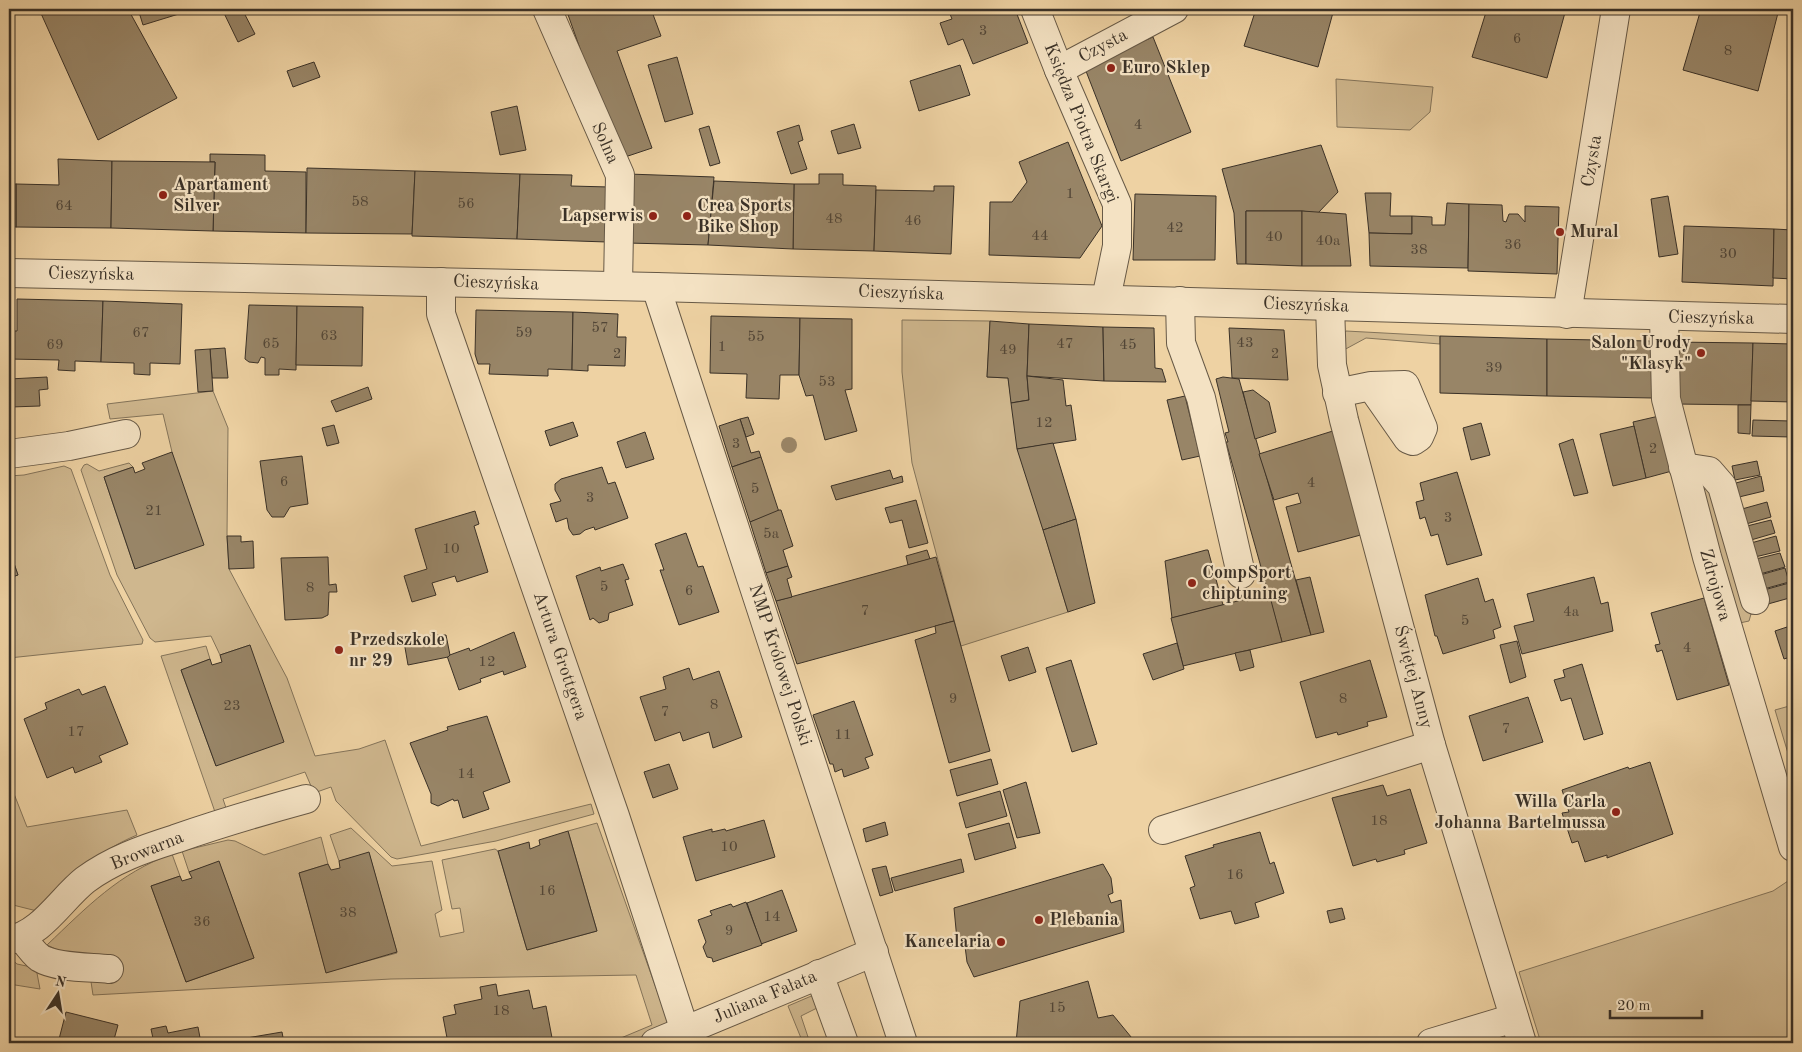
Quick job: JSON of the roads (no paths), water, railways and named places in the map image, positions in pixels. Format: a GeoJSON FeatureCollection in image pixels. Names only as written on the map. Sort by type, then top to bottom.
{"type":"FeatureCollection","features":[{"type":"Feature","properties":{"kind":"street","name":"Solna"},"geometry":{"type":"LineString","coordinates":[[547,9],[620,175],[618,286]]}},
{"type":"Feature","properties":{"kind":"street","name":"Księdza Piotra Skargi"},"geometry":{"type":"LineString","coordinates":[[1035,9],[1059,70],[1117,204],[1117,246],[1106,299]]}},
{"type":"Feature","properties":{"kind":"street","name":"Czysta"},"geometry":{"type":"LineString","coordinates":[[1059,70],[1174,9]]}},
{"type":"Feature","properties":{"kind":"street","name":"Czysta"},"geometry":{"type":"LineString","coordinates":[[1568,314],[1616,9]]}},
{"type":"Feature","properties":{"kind":"street","name":"Cieszyńska"},"geometry":{"type":"LineString","coordinates":[[9,273],[618,286],[1180,301],[1664,317],[1793,319]]}},
{"type":"Feature","properties":{"kind":"street","name":"Artura Grottgera"},"geometry":{"type":"LineString","coordinates":[[442,282],[441,314],[691,1034]]}},
{"type":"Feature","properties":{"kind":"street","name":"NMP Królowej Polski"},"geometry":{"type":"LineString","coordinates":[[656,287],[904,1043]]}},
{"type":"Feature","properties":{"kind":"street"},"geometry":{"type":"LineString","coordinates":[[1180,301],[1181,343],[1201,398],[1240,574]]}},
{"type":"Feature","properties":{"kind":"street","name":"Świętej Anny"},"geometry":{"type":"LineString","coordinates":[[1330,306],[1332,365],[1337,393],[1431,745],[1518,1031]]}},
{"type":"Feature","properties":{"kind":"street","name":"Zdrojowa"},"geometry":{"type":"LineString","coordinates":[[1664,317],[1664,389],[1706,557],[1793,847]]}},
{"type":"Feature","properties":{"kind":"street"},"geometry":{"type":"LineString","coordinates":[[1337,393],[1371,386]]}},
{"type":"Feature","properties":{"kind":"street"},"geometry":{"type":"LineString","coordinates":[[9,454],[69,446],[126,434]]}},
{"type":"Feature","properties":{"kind":"street"},"geometry":{"type":"LineString","coordinates":[[1683,467],[1709,471],[1722,486],[1755,600]]}},
{"type":"Feature","properties":{"kind":"street"},"geometry":{"type":"LineString","coordinates":[[1163,830],[1431,745]]}},
{"type":"Feature","properties":{"kind":"street","name":"Browarna"},"geometry":{"type":"LineString","coordinates":[[15,938],[33,930],[84,881],[107,865],[137,852],[214,825],[306,799]]}},
{"type":"Feature","properties":{"kind":"street"},"geometry":{"type":"LineString","coordinates":[[15,938],[40,958],[46,960],[109,969]]}},
{"type":"Feature","properties":{"kind":"street","name":"Juliana Fałata"},"geometry":{"type":"LineString","coordinates":[[655,1043],[691,1034],[821,966],[874,952]]}},
{"type":"Feature","properties":{"kind":"street"},"geometry":{"type":"LineString","coordinates":[[821,966],[844,1043]]}},
{"type":"Feature","properties":{"kind":"street"},"geometry":{"type":"LineString","coordinates":[[1431,1043],[1518,1031]]}},
{"type":"Feature","properties":{"kind":"place","name":"Euro Sklep"},"geometry":{"type":"Point","coordinates":[1111,68]}},
{"type":"Feature","properties":{"kind":"place","name":"Apartament Silver"},"geometry":{"type":"Point","coordinates":[163,195]}},
{"type":"Feature","properties":{"kind":"place","name":"Lapserwis"},"geometry":{"type":"Point","coordinates":[653,216]}},
{"type":"Feature","properties":{"kind":"place","name":"Crea Sports Bike Shop"},"geometry":{"type":"Point","coordinates":[687,216]}},
{"type":"Feature","properties":{"kind":"place","name":"Mural"},"geometry":{"type":"Point","coordinates":[1560,232]}},
{"type":"Feature","properties":{"kind":"place","name":"Salon Urody \"Klasyk\""},"geometry":{"type":"Point","coordinates":[1701,353]}},
{"type":"Feature","properties":{"kind":"place","name":"CompSport chiptuning"},"geometry":{"type":"Point","coordinates":[1192,583]}},
{"type":"Feature","properties":{"kind":"place","name":"Przedszkole nr 29"},"geometry":{"type":"Point","coordinates":[339,650]}},
{"type":"Feature","properties":{"kind":"place","name":"Willa Carla Johanna Bartelmussa"},"geometry":{"type":"Point","coordinates":[1616,812]}},
{"type":"Feature","properties":{"kind":"place","name":"Plebania"},"geometry":{"type":"Point","coordinates":[1039,920]}},
{"type":"Feature","properties":{"kind":"place","name":"Kancelaria"},"geometry":{"type":"Point","coordinates":[1001,942]}}]}
